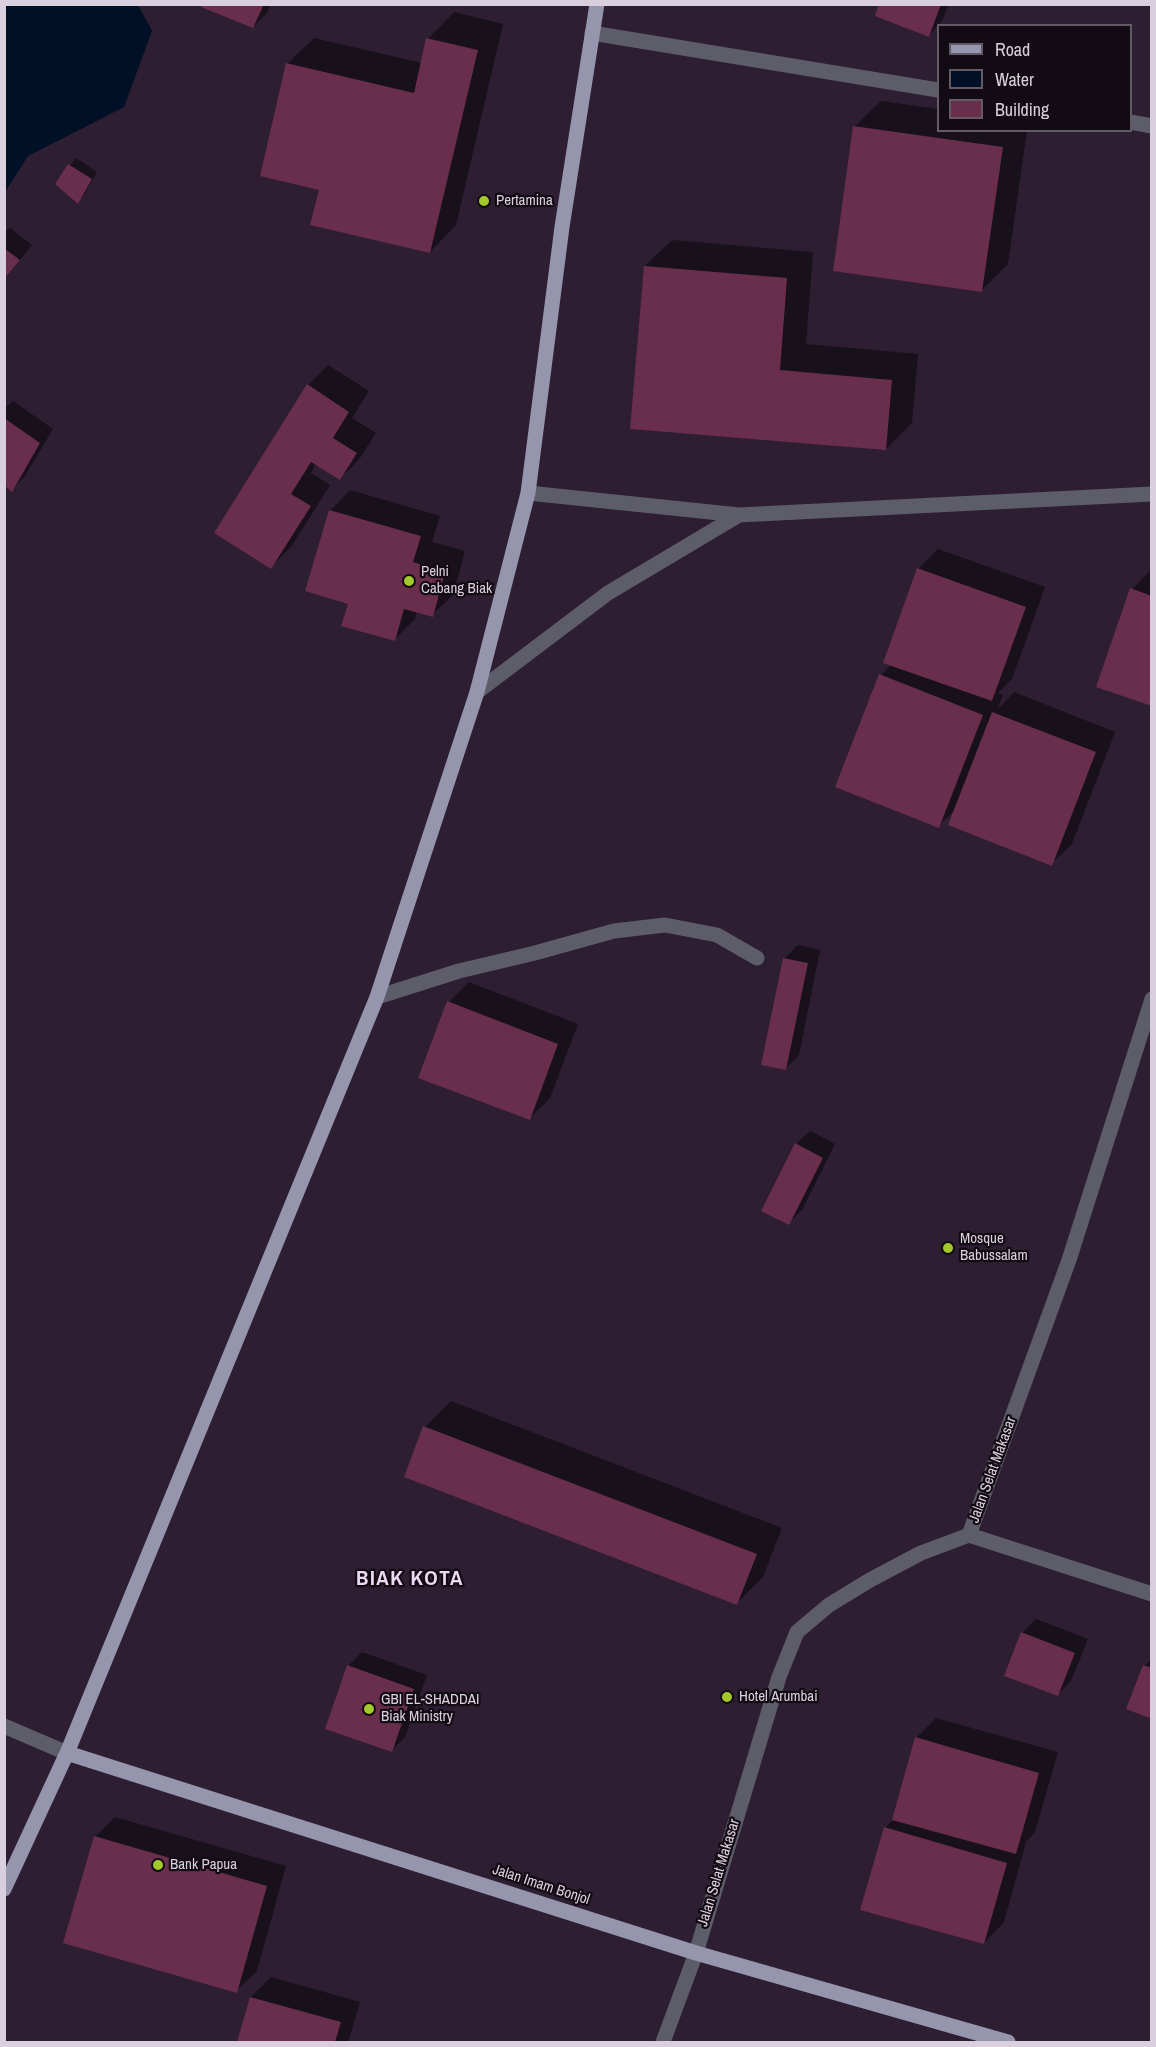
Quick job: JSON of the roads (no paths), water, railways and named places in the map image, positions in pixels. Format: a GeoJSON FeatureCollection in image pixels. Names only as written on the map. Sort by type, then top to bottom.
{"type":"FeatureCollection","features":[{"type":"Feature","properties":{"kind":"main road"},"geometry":{"type":"LineString","coordinates":[[4,1889],[67,1753],[377,997],[477,692],[528,493],[562,227],[597,4]]}},
{"type":"Feature","properties":{"kind":"main road","name":"Jalan Imam Bonjol"},"geometry":{"type":"LineString","coordinates":[[67,1753],[696,1953],[1008,2043]]}},
{"type":"Feature","properties":{"kind":"street"},"geometry":{"type":"LineString","coordinates":[[592,33],[937,90]]}},
{"type":"Feature","properties":{"kind":"street"},"geometry":{"type":"LineString","coordinates":[[1132,122],[1152,126]]}},
{"type":"Feature","properties":{"kind":"street"},"geometry":{"type":"LineString","coordinates":[[528,493],[739,515],[1152,494]]}},
{"type":"Feature","properties":{"kind":"street"},"geometry":{"type":"LineString","coordinates":[[477,692],[608,594],[739,515]]}},
{"type":"Feature","properties":{"kind":"street"},"geometry":{"type":"LineString","coordinates":[[377,997],[459,971],[614,931],[665,925],[717,935],[757,958]]}},
{"type":"Feature","properties":{"kind":"street","name":"Jalan Selat Makasar"},"geometry":{"type":"LineString","coordinates":[[663,2043],[696,1953],[779,1677],[797,1632],[829,1605],[870,1580],[921,1553],[969,1535],[1068,1260],[1152,999]]}},
{"type":"Feature","properties":{"kind":"street"},"geometry":{"type":"LineString","coordinates":[[969,1535],[1152,1593]]}},
{"type":"Feature","properties":{"kind":"street"},"geometry":{"type":"LineString","coordinates":[[4,1726],[67,1753]]}},
{"type":"Feature","properties":{"kind":"water"},"geometry":{"type":"Polygon","coordinates":[[[5,4],[138,5],[152,31],[124,107],[28,156],[5,192],[5,4]]]}},
{"type":"Feature","properties":{"kind":"place","name":"Pertamina"},"geometry":{"type":"Point","coordinates":[484,201]}},
{"type":"Feature","properties":{"kind":"place","name":"Pelni Cabang Biak"},"geometry":{"type":"Point","coordinates":[409,581]}},
{"type":"Feature","properties":{"kind":"place","name":"Mosque Babussalam"},"geometry":{"type":"Point","coordinates":[948,1248]}},
{"type":"Feature","properties":{"kind":"place","name":"Hotel Arumbai"},"geometry":{"type":"Point","coordinates":[727,1697]}},
{"type":"Feature","properties":{"kind":"place","name":"GBI EL-SHADDAI Biak Ministry"},"geometry":{"type":"Point","coordinates":[369,1709]}},
{"type":"Feature","properties":{"kind":"place","name":"Bank Papua"},"geometry":{"type":"Point","coordinates":[158,1865]}},
{"type":"Feature","properties":{"kind":"district","name":"BIAK KOTA"},"geometry":{"type":"Point","coordinates":[410,1579]}}]}
